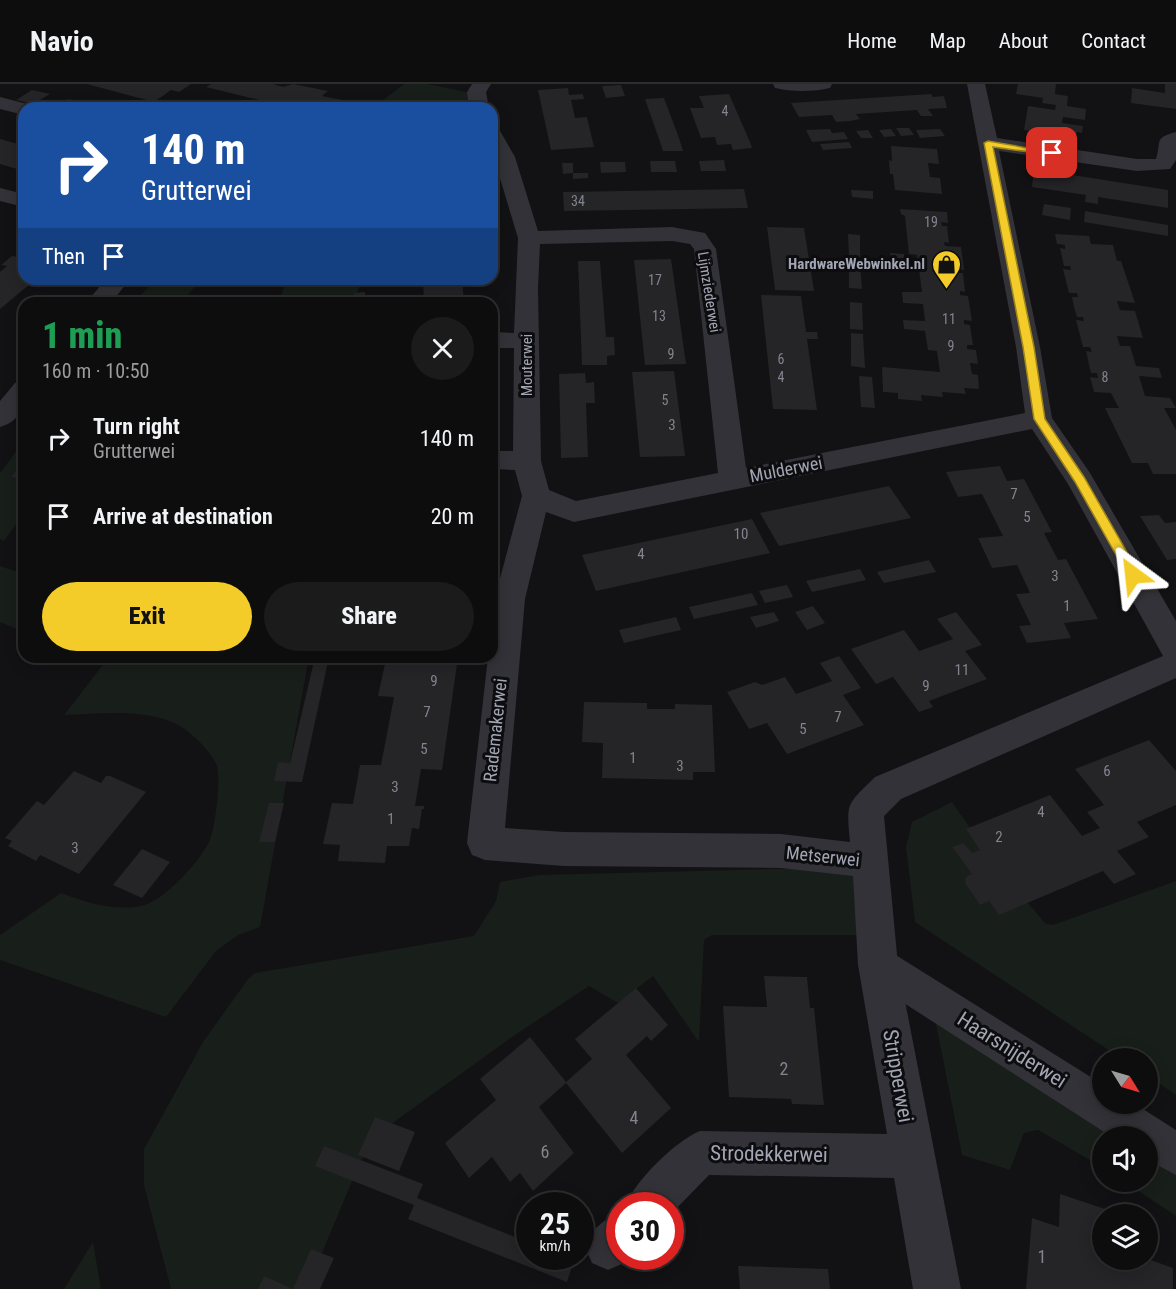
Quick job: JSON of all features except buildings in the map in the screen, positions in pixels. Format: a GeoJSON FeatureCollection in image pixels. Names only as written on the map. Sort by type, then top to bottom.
{"type":"FeatureCollection","features":[{"type":"Feature","properties":{"kind":"street"},"geometry":{"type":"LineString","coordinates":[[782,84],[823,84]]}},
{"type":"Feature","properties":{"kind":"street"},"geometry":{"type":"LineString","coordinates":[[976,84],[1029,347],[1039,419],[1080,480],[1176,650]]}},
{"type":"Feature","properties":{"kind":"street"},"geometry":{"type":"LineString","coordinates":[[0,103],[18,108]]}},
{"type":"Feature","properties":{"kind":"street"},"geometry":{"type":"LineString","coordinates":[[988,143],[1137,165],[1163,165],[1168,156],[1168,141],[1176,138]]}},
{"type":"Feature","properties":{"kind":"street","name":"Mouterwei"},"geometry":{"type":"LineString","coordinates":[[498,144],[505,157],[529,238],[526,288],[527,461],[536,495],[501,599]]}},
{"type":"Feature","properties":{"kind":"street"},"geometry":{"type":"LineString","coordinates":[[0,194],[18,199]]}},
{"type":"Feature","properties":{"kind":"street","name":"Lijmziederwei"},"geometry":{"type":"LineString","coordinates":[[529,238],[672,234],[697,238],[705,249],[733,479]]}},
{"type":"Feature","properties":{"kind":"street"},"geometry":{"type":"LineString","coordinates":[[103,297],[113,285]]}},
{"type":"Feature","properties":{"kind":"street"},"geometry":{"type":"LineString","coordinates":[[498,340],[526,341]]}},
{"type":"Feature","properties":{"kind":"street","name":"Mulderwei"},"geometry":{"type":"LineString","coordinates":[[536,495],[574,512],[1039,419]]}},
{"type":"Feature","properties":{"kind":"street"},"geometry":{"type":"LineString","coordinates":[[498,460],[527,461]]}},
{"type":"Feature","properties":{"kind":"street","name":"Rademakerwei"},"geometry":{"type":"LineString","coordinates":[[498,645],[501,599]]}},
{"type":"Feature","properties":{"kind":"street","name":"Rademakerwei"},"geometry":{"type":"LineString","coordinates":[[485,843],[497,663]]}},
{"type":"Feature","properties":{"kind":"street","name":"Metserwei"},"geometry":{"type":"LineString","coordinates":[[485,843],[564,849],[781,851],[871,861],[865,811],[888,788],[1176,663]]}},
{"type":"Feature","properties":{"kind":"street","name":"Stripperwei"},"geometry":{"type":"LineString","coordinates":[[871,861],[878,965],[937,1289]]}},
{"type":"Feature","properties":{"kind":"street","name":"Haarsnijderwei"},"geometry":{"type":"LineString","coordinates":[[878,965],[1176,1154]]}},
{"type":"Feature","properties":{"kind":"street","name":"Strodekkerwei"},"geometry":{"type":"LineString","coordinates":[[662,1192],[700,1153],[912,1156]]}},
{"type":"Feature","properties":{"kind":"shaded area"},"geometry":{"type":"Polygon","coordinates":[[[404,84],[427,84],[467,92],[469,102],[381,102],[404,84]]]}},
{"type":"Feature","properties":{"kind":"shaded area"},"geometry":{"type":"Polygon","coordinates":[[[150,285],[196,285],[186,297],[139,297],[150,285]]]}},
{"type":"Feature","properties":{"kind":"shaded area"},"geometry":{"type":"Polygon","coordinates":[[[284,285],[360,285],[356,297],[281,297],[284,285]]]}},
{"type":"Feature","properties":{"kind":"shaded area"},"geometry":{"type":"Polygon","coordinates":[[[18,449],[18,521],[4,541],[0,539],[0,473],[18,449]]]}},
{"type":"Feature","properties":{"kind":"shaded area"},"geometry":{"type":"Polygon","coordinates":[[[0,566],[18,572],[18,630],[0,622],[0,566]]]}},
{"type":"Feature","properties":{"kind":"shaded area"},"geometry":{"type":"Polygon","coordinates":[[[104,663],[308,663],[260,927],[238,935],[216,951],[166,1017],[0,960],[0,935],[61,893],[109,907],[141,906],[150,903],[180,880],[204,850],[211,836],[218,792],[217,766],[200,742],[187,731],[163,719],[136,714],[64,715],[104,663]]]}},
{"type":"Feature","properties":{"kind":"shaded area"},"geometry":{"type":"Polygon","coordinates":[[[952,802],[999,869],[1046,924],[1053,925],[1176,881],[1176,1095],[1158,1083],[1158,1048],[1105,1048],[915,922],[906,847],[912,822],[952,802]]]}},
{"type":"Feature","properties":{"kind":"shaded area"},"geometry":{"type":"Polygon","coordinates":[[[853,867],[878,935],[712,935],[704,940],[699,1042],[653,976],[618,1003],[589,986],[512,1037],[383,1130],[360,1162],[307,1289],[171,1289],[144,1185],[144,1149],[203,1042],[248,979],[255,973],[474,936],[496,901],[500,882],[539,875],[853,867]]]}},
{"type":"Feature","properties":{"kind":"shaded area"},"geometry":{"type":"Polygon","coordinates":[[[927,979],[1092,1086],[1092,1114],[1121,1114],[1144,1126],[1092,1126],[1092,1161],[1038,1130],[1024,1133],[1010,1170],[962,1155],[927,979]]]}},
{"type":"Feature","properties":{"kind":"shaded area"},"geometry":{"type":"Polygon","coordinates":[[[1158,1134],[1176,1143],[1176,1216],[1140,1192],[1158,1192],[1158,1134]]]}},
{"type":"Feature","properties":{"kind":"shaded area"},"geometry":{"type":"Polygon","coordinates":[[[93,1242],[101,1289],[64,1289],[93,1242]]]}},
{"type":"Feature","properties":{"kind":"place","name":"HardwareWebwinkel.nl"},"geometry":{"type":"Point","coordinates":[946,290]}},
{"type":"Feature","properties":{"kind":"route"},"geometry":{"type":"LineString","coordinates":[[1052,153],[988,143],[1029,347],[1039,419],[1080,480],[1133,575]]}}]}
